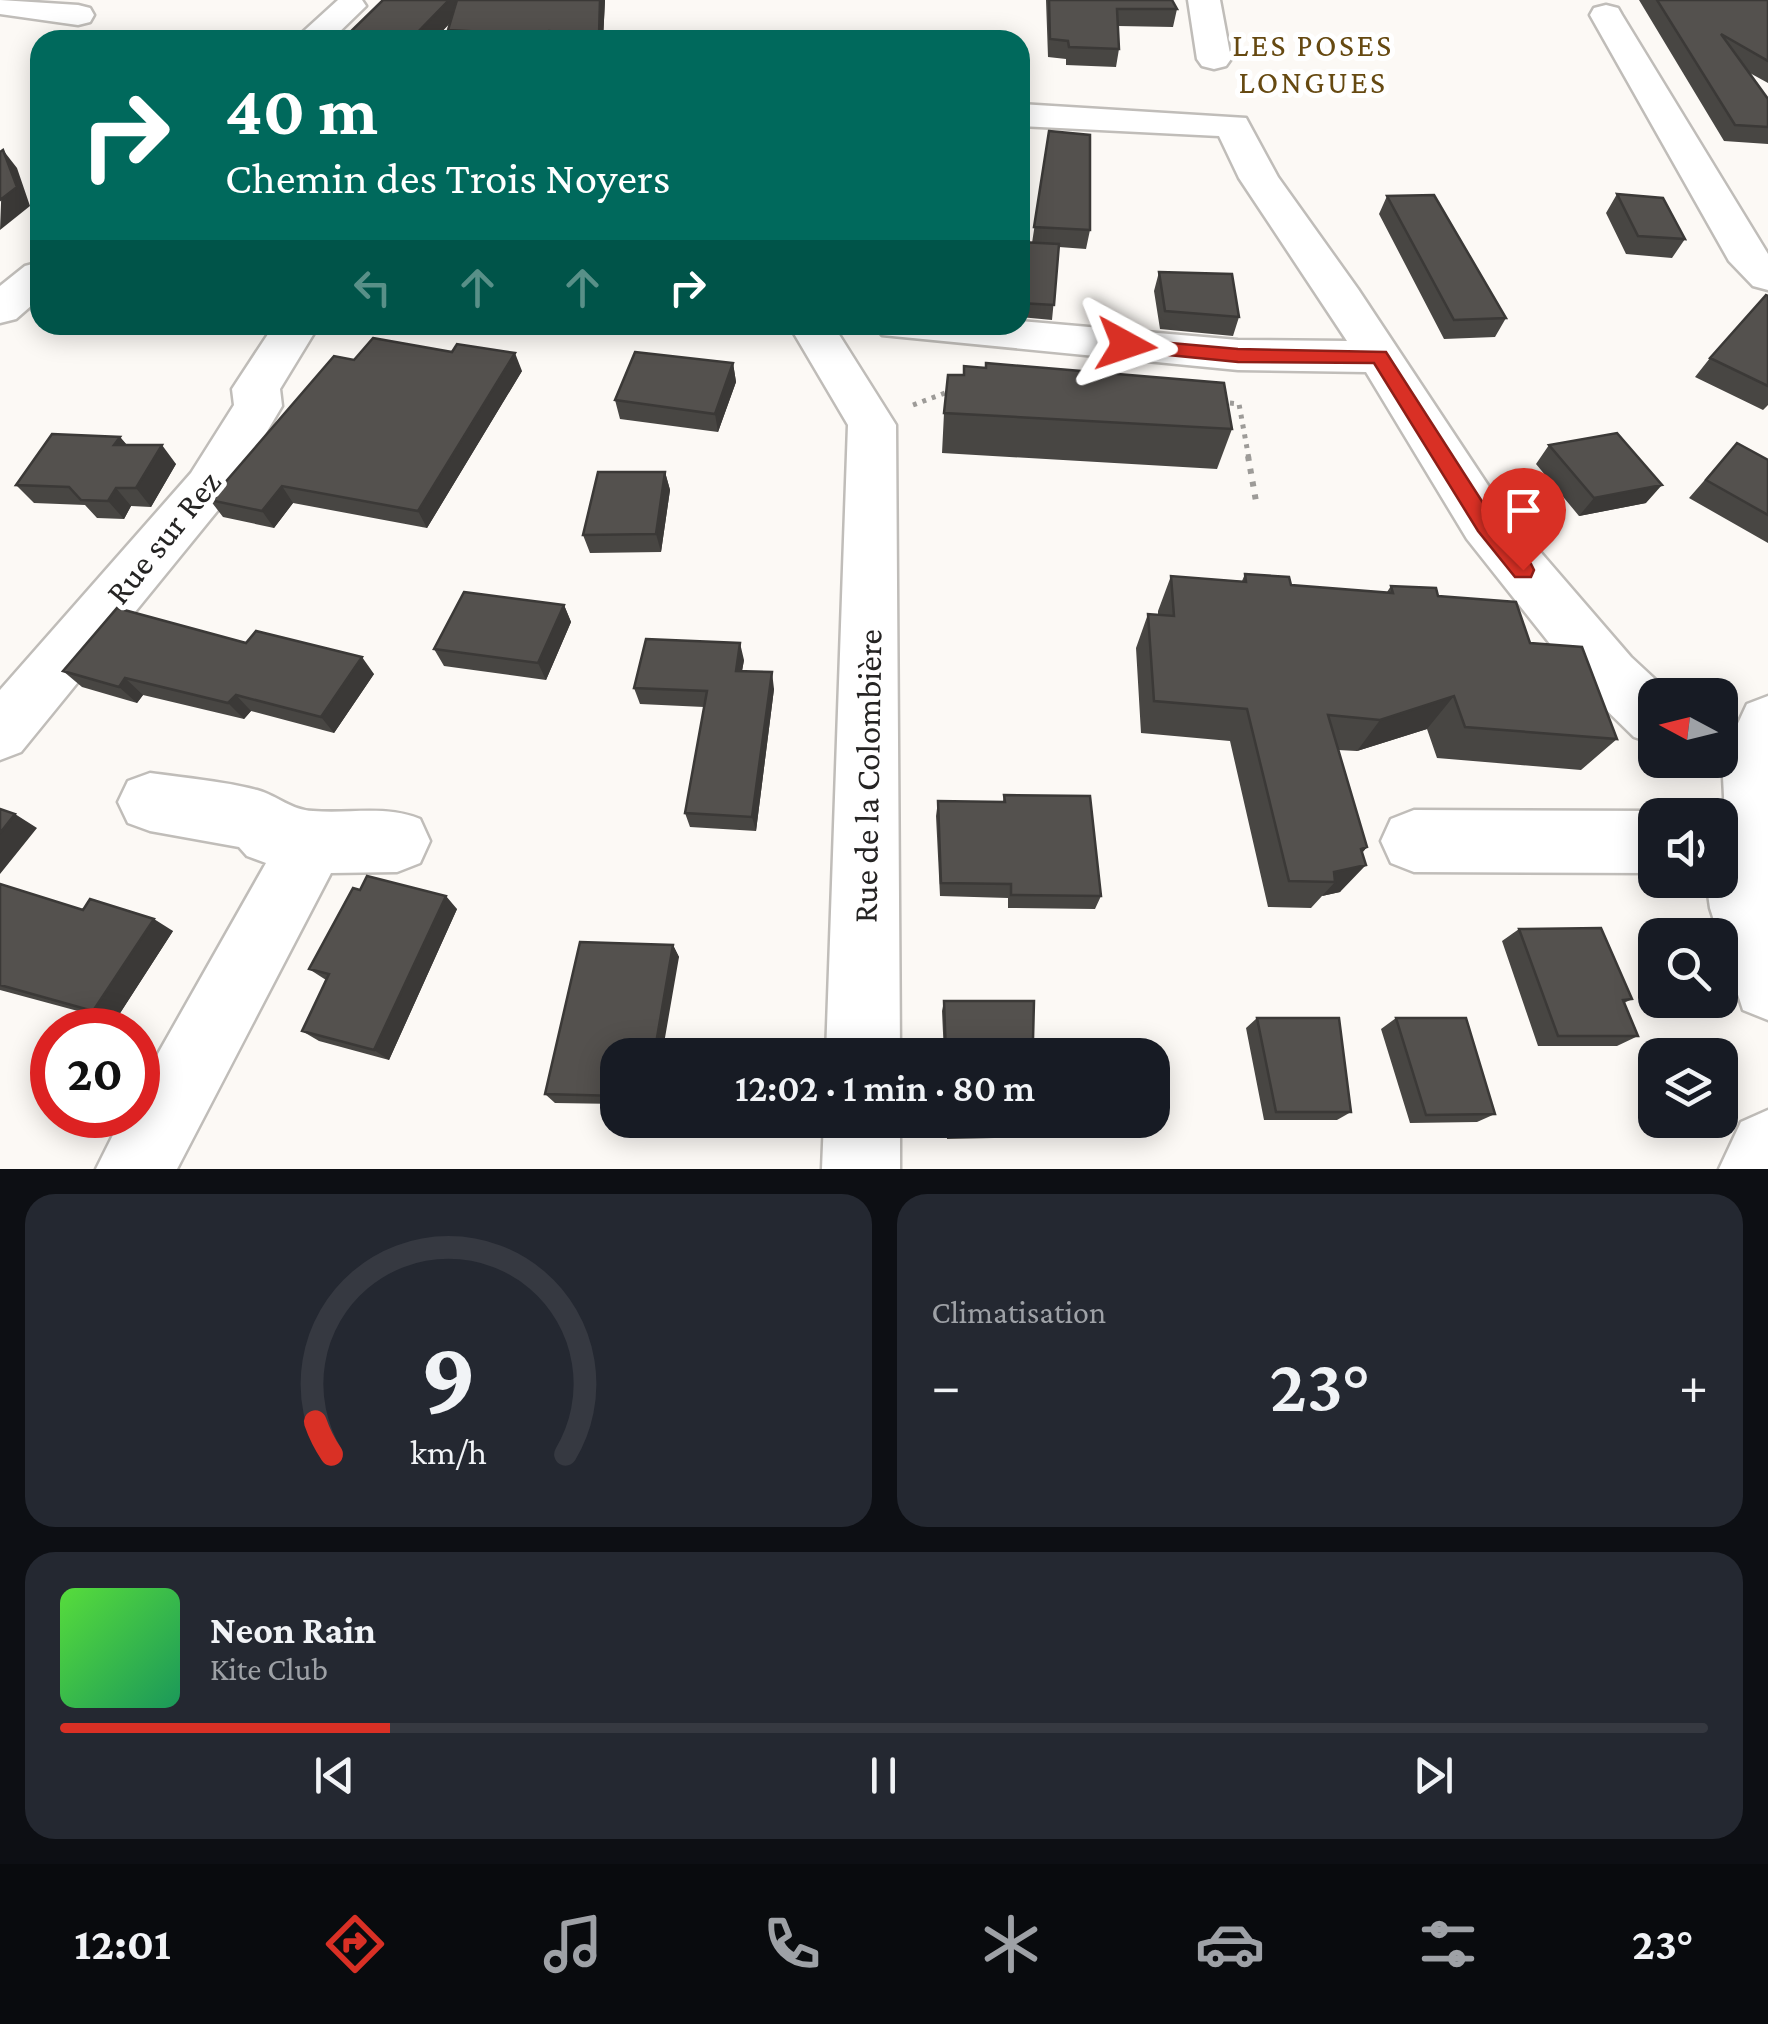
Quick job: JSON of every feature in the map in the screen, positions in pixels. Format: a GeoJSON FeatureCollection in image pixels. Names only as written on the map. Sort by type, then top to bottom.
{"type":"FeatureCollection","features":[{"type":"Feature","properties":{"kind":"street"},"geometry":{"type":"LineString","coordinates":[[1204,0],[1214,59]]}},
{"type":"Feature","properties":{"kind":"street"},"geometry":{"type":"LineString","coordinates":[[0,4],[78,15]]}},
{"type":"Feature","properties":{"kind":"street"},"geometry":{"type":"LineString","coordinates":[[322,30],[350,6]]}},
{"type":"Feature","properties":{"kind":"street"},"geometry":{"type":"LineString","coordinates":[[1606,15],[1750,261],[1768,277]]}},
{"type":"Feature","properties":{"kind":"street"},"geometry":{"type":"LineString","coordinates":[[1030,115],[1233,126],[1259,178],[1380,357],[1486,526],[1610,674],[1638,701]]}},
{"type":"Feature","properties":{"kind":"street"},"geometry":{"type":"LineString","coordinates":[[0,308],[30,283]]}},
{"type":"Feature","properties":{"kind":"street","name":"Rue sur Rez"},"geometry":{"type":"LineString","coordinates":[[0,732],[210,486],[258,406],[256,389],[291,335]]}},
{"type":"Feature","properties":{"kind":"street","name":"Rue de la Colombière"},"geometry":{"type":"LineString","coordinates":[[817,335],[872,425],[863,1038]]}},
{"type":"Feature","properties":{"kind":"street"},"geometry":{"type":"LineString","coordinates":[[1011,335],[1238,355],[1380,357]]}},
{"type":"Feature","properties":{"kind":"street"},"geometry":{"type":"LineString","coordinates":[[1768,722],[1753,758],[1743,813],[1740,877],[1768,984]]}},
{"type":"Feature","properties":{"kind":"street"},"geometry":{"type":"LineString","coordinates":[[150,802],[256,820],[270,834],[313,842],[398,841]]}},
{"type":"Feature","properties":{"kind":"street"},"geometry":{"type":"LineString","coordinates":[[1414,841],[1638,842]]}},
{"type":"Feature","properties":{"kind":"street"},"geometry":{"type":"LineString","coordinates":[[135,1169],[313,842]]}},
{"type":"Feature","properties":{"kind":"street"},"geometry":{"type":"LineString","coordinates":[[861,1169],[862,1138]]}},
{"type":"Feature","properties":{"kind":"street"},"geometry":{"type":"LineString","coordinates":[[1758,1169],[1768,1150]]}},
{"type":"Feature","properties":{"kind":"path"},"geometry":{"type":"LineString","coordinates":[[947,393],[966,385]]}},
{"type":"Feature","properties":{"kind":"path"},"geometry":{"type":"LineString","coordinates":[[1204,401],[1239,404],[1257,507]]}},
{"type":"Feature","properties":{"kind":"building"},"geometry":{"type":"Polygon","coordinates":[[[383,0],[449,0],[420,30],[352,30],[383,0]]]}},
{"type":"Feature","properties":{"kind":"building"},"geometry":{"type":"Polygon","coordinates":[[[457,0],[600,0],[599,30],[448,30],[457,0]]]}},
{"type":"Feature","properties":{"kind":"building"},"geometry":{"type":"Polygon","coordinates":[[[1049,0],[1172,0],[1177,9],[1117,9],[1119,49],[1069,47],[1068,41],[1050,39],[1049,0]]]}},
{"type":"Feature","properties":{"kind":"building"},"geometry":{"type":"Polygon","coordinates":[[[1657,0],[1768,0],[1768,61],[1721,34],[1768,99],[1768,127],[1735,125],[1657,0]]]}},
{"type":"Feature","properties":{"kind":"building"},"geometry":{"type":"Polygon","coordinates":[[[1049,131],[1090,135],[1090,230],[1034,227],[1049,131]]]}},
{"type":"Feature","properties":{"kind":"building"},"geometry":{"type":"Polygon","coordinates":[[[3,150],[17,187],[0,200],[0,152],[3,150]]]}},
{"type":"Feature","properties":{"kind":"building"},"geometry":{"type":"Polygon","coordinates":[[[1617,194],[1663,198],[1685,239],[1638,236],[1617,194]]]}},
{"type":"Feature","properties":{"kind":"building"},"geometry":{"type":"Polygon","coordinates":[[[1434,195],[1506,318],[1454,320],[1387,196],[1434,195]]]}},
{"type":"Feature","properties":{"kind":"building"},"geometry":{"type":"Polygon","coordinates":[[[1030,243],[1059,244],[1054,305],[1030,304],[1030,243]]]}},
{"type":"Feature","properties":{"kind":"building"},"geometry":{"type":"Polygon","coordinates":[[[1159,272],[1232,274],[1239,317],[1165,311],[1159,272]]]}},
{"type":"Feature","properties":{"kind":"building"},"geometry":{"type":"Polygon","coordinates":[[[1768,296],[1768,386],[1710,358],[1768,296]]]}},
{"type":"Feature","properties":{"kind":"building"},"geometry":{"type":"Polygon","coordinates":[[[373,338],[452,352],[457,344],[515,353],[418,511],[282,486],[262,511],[210,500],[334,356],[354,360],[373,338]]]}},
{"type":"Feature","properties":{"kind":"building"},"geometry":{"type":"Polygon","coordinates":[[[635,352],[733,363],[715,414],[615,400],[635,352]]]}},
{"type":"Feature","properties":{"kind":"building"},"geometry":{"type":"Polygon","coordinates":[[[986,363],[1224,383],[1232,429],[944,413],[948,375],[964,375],[964,366],[986,368],[986,363]]]}},
{"type":"Feature","properties":{"kind":"building"},"geometry":{"type":"Polygon","coordinates":[[[1617,433],[1662,485],[1594,498],[1549,445],[1617,433]]]}},
{"type":"Feature","properties":{"kind":"building"},"geometry":{"type":"Polygon","coordinates":[[[52,434],[120,437],[114,445],[162,445],[136,488],[116,488],[108,501],[81,500],[69,487],[16,485],[52,434]]]}},
{"type":"Feature","properties":{"kind":"building"},"geometry":{"type":"Polygon","coordinates":[[[1737,443],[1768,460],[1768,515],[1706,480],[1737,443]]]}},
{"type":"Feature","properties":{"kind":"building"},"geometry":{"type":"Polygon","coordinates":[[[598,472],[665,472],[656,534],[583,535],[598,472]]]}},
{"type":"Feature","properties":{"kind":"building"},"geometry":{"type":"Polygon","coordinates":[[[1245,574],[1289,577],[1291,585],[1393,593],[1391,586],[1436,588],[1438,596],[1516,602],[1530,643],[1582,647],[1617,739],[1465,727],[1454,696],[1380,720],[1328,715],[1367,847],[1361,849],[1366,865],[1334,872],[1335,882],[1289,881],[1247,709],[1154,701],[1148,614],[1174,616],[1171,576],[1246,582],[1245,574]]]}},
{"type":"Feature","properties":{"kind":"building"},"geometry":{"type":"Polygon","coordinates":[[[464,592],[564,605],[538,663],[434,649],[464,592]]]}},
{"type":"Feature","properties":{"kind":"building"},"geometry":{"type":"Polygon","coordinates":[[[117,608],[246,643],[256,631],[362,657],[321,717],[236,695],[228,703],[125,678],[119,687],[63,671],[117,608]]]}},
{"type":"Feature","properties":{"kind":"building"},"geometry":{"type":"Polygon","coordinates":[[[646,639],[740,643],[736,671],[772,672],[752,817],[685,813],[707,691],[634,688],[646,639]]]}},
{"type":"Feature","properties":{"kind":"building"},"geometry":{"type":"Polygon","coordinates":[[[1004,795],[1090,796],[1101,896],[1011,895],[1011,884],[941,883],[938,801],[1005,802],[1004,795]]]}},
{"type":"Feature","properties":{"kind":"building"},"geometry":{"type":"Polygon","coordinates":[[[0,809],[15,814],[0,833],[0,809]]]}},
{"type":"Feature","properties":{"kind":"building"},"geometry":{"type":"Polygon","coordinates":[[[367,876],[446,896],[374,1050],[302,1031],[329,974],[309,969],[353,888],[360,890],[367,876]]]}},
{"type":"Feature","properties":{"kind":"building"},"geometry":{"type":"Polygon","coordinates":[[[0,884],[83,910],[90,899],[154,919],[95,1008],[0,985],[0,884]]]}},
{"type":"Feature","properties":{"kind":"building"},"geometry":{"type":"Polygon","coordinates":[[[1601,928],[1632,999],[1623,1000],[1638,1036],[1558,1036],[1519,929],[1601,928]]]}},
{"type":"Feature","properties":{"kind":"building"},"geometry":{"type":"Polygon","coordinates":[[[580,942],[673,945],[657,1038],[600,1038],[600,1096],[545,1094],[580,942]]]}},
{"type":"Feature","properties":{"kind":"building"},"geometry":{"type":"Polygon","coordinates":[[[944,1001],[1034,1001],[1033,1038],[945,1038],[944,1001]]]}},
{"type":"Feature","properties":{"kind":"building"},"geometry":{"type":"Polygon","coordinates":[[[1257,1018],[1339,1018],[1351,1112],[1276,1112],[1257,1018]]]}},
{"type":"Feature","properties":{"kind":"building"},"geometry":{"type":"Polygon","coordinates":[[[1396,1018],[1466,1018],[1495,1114],[1426,1115],[1396,1018]]]}},
{"type":"Feature","properties":{"kind":"district","name":"LES POSES LONGUES"},"geometry":{"type":"Point","coordinates":[1313,64]}},
{"type":"Feature","properties":{"kind":"route"},"geometry":{"type":"LineString","coordinates":[[1126,345],[1238,355],[1380,357],[1486,526],[1523,570]]}}]}
